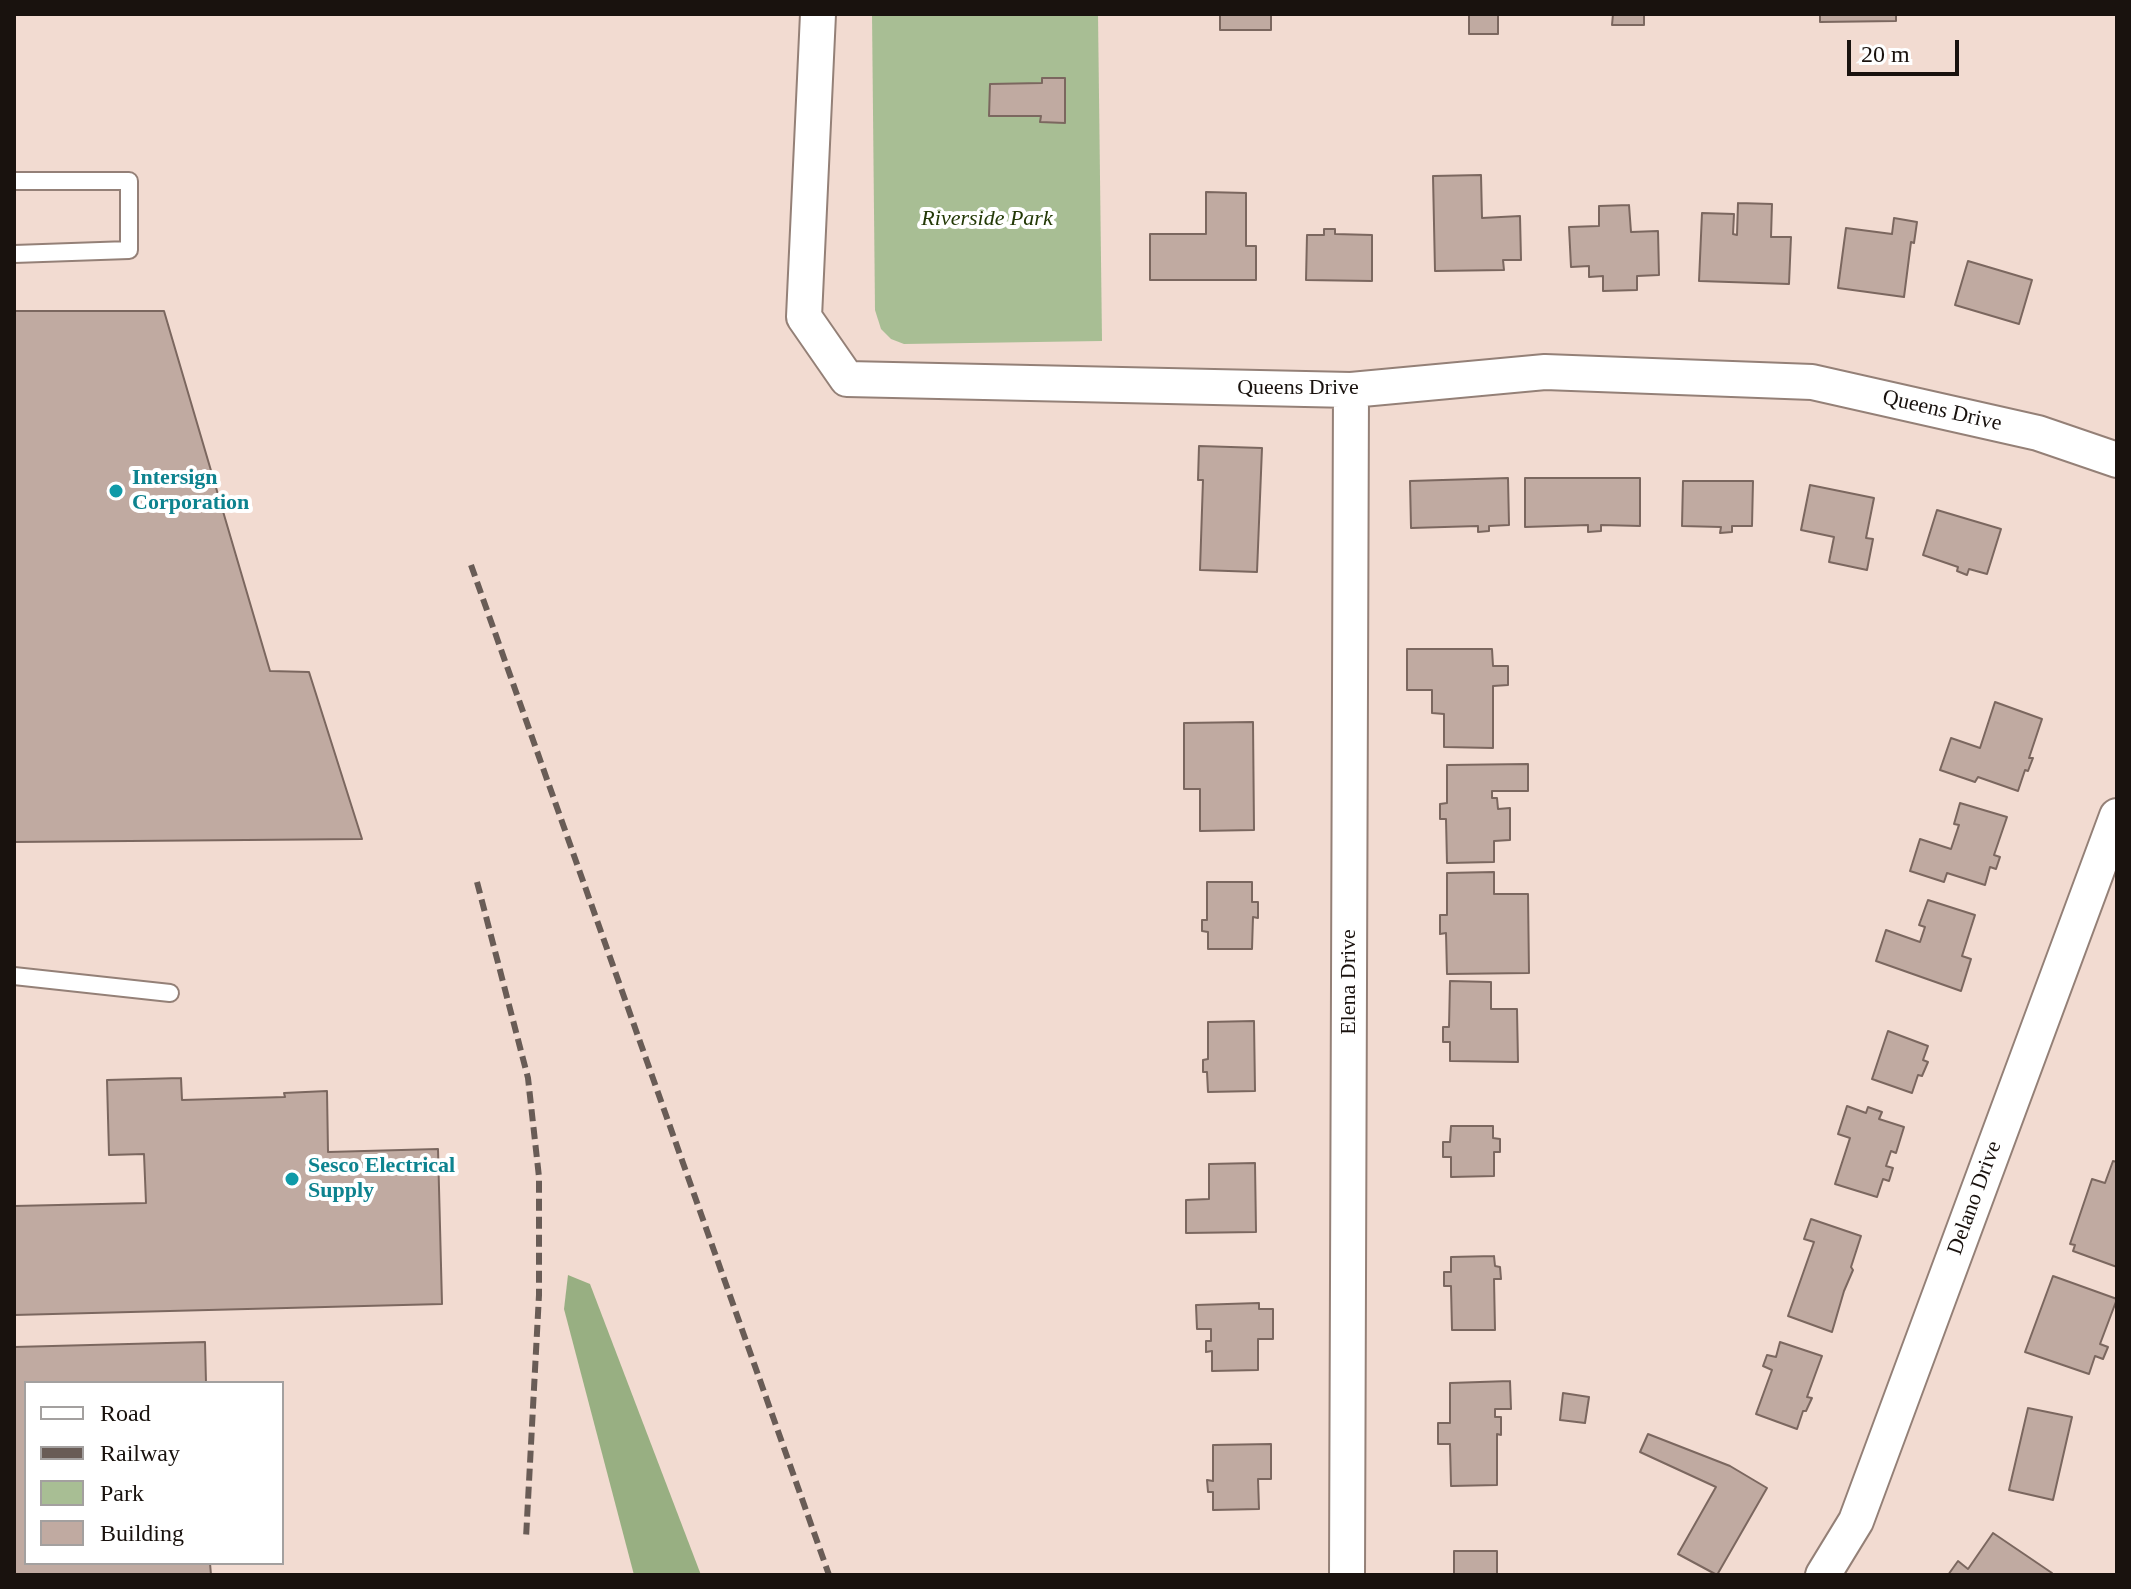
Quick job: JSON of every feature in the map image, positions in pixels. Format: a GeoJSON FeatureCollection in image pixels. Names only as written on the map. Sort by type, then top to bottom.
{"type":"FeatureCollection","features":[{"type":"Feature","properties":{"kind":"street","name":"Queens Drive"},"geometry":{"type":"LineString","coordinates":[[818,14],[804,317],[847,379],[1351,390],[1545,372],[1812,382],[2038,433],[2117,460]]}},
{"type":"Feature","properties":{"kind":"street","name":"Elena Drive"},"geometry":{"type":"LineString","coordinates":[[1347,1575],[1351,390]]}},
{"type":"Feature","properties":{"kind":"street","name":"Delano Drive"},"geometry":{"type":"LineString","coordinates":[[1823,1575],[1856,1521],[2117,816]]}},
{"type":"Feature","properties":{"kind":"lane"},"geometry":{"type":"LineString","coordinates":[[14,181],[129,181],[129,250],[14,254]]}},
{"type":"Feature","properties":{"kind":"lane"},"geometry":{"type":"LineString","coordinates":[[14,976],[170,993]]}},
{"type":"Feature","properties":{"kind":"green space","name":"Riverside Park"},"geometry":{"type":"Polygon","coordinates":[[[872,14],[1098,14],[1102,341],[904,344],[891,339],[881,329],[875,310],[872,14]]]}},
{"type":"Feature","properties":{"kind":"green space"},"geometry":{"type":"Polygon","coordinates":[[[568,1275],[590,1284],[701,1575],[634,1575],[564,1309],[568,1275]]]}},
{"type":"Feature","properties":{"kind":"building"},"geometry":{"type":"Polygon","coordinates":[[[1220,14],[1271,14],[1271,30],[1220,30],[1220,14]]]}},
{"type":"Feature","properties":{"kind":"building"},"geometry":{"type":"Polygon","coordinates":[[[1469,14],[1498,14],[1498,34],[1469,34],[1469,14]]]}},
{"type":"Feature","properties":{"kind":"building"},"geometry":{"type":"Polygon","coordinates":[[[1613,14],[1644,14],[1644,25],[1612,25],[1613,14]]]}},
{"type":"Feature","properties":{"kind":"building"},"geometry":{"type":"Polygon","coordinates":[[[1820,14],[1896,14],[1896,21],[1820,22],[1820,14]]]}},
{"type":"Feature","properties":{"kind":"building"},"geometry":{"type":"Polygon","coordinates":[[[1042,78],[1065,78],[1065,123],[1040,122],[1041,116],[989,116],[990,84],[1042,83],[1042,78]]]}},
{"type":"Feature","properties":{"kind":"building"},"geometry":{"type":"Polygon","coordinates":[[[1481,175],[1482,218],[1520,216],[1521,260],[1503,260],[1504,270],[1435,271],[1433,176],[1481,175]]]}},
{"type":"Feature","properties":{"kind":"building"},"geometry":{"type":"Polygon","coordinates":[[[1206,192],[1246,193],[1246,246],[1256,246],[1256,280],[1150,280],[1150,234],[1206,234],[1206,192]]]}},
{"type":"Feature","properties":{"kind":"building"},"geometry":{"type":"Polygon","coordinates":[[[1738,203],[1772,204],[1771,237],[1791,237],[1789,284],[1699,281],[1702,213],[1734,214],[1733,234],[1737,235],[1738,203]]]}},
{"type":"Feature","properties":{"kind":"building"},"geometry":{"type":"Polygon","coordinates":[[[1629,205],[1631,232],[1658,231],[1659,275],[1637,276],[1637,290],[1603,291],[1603,276],[1589,277],[1589,266],[1571,267],[1569,227],[1599,226],[1599,206],[1629,205]]]}},
{"type":"Feature","properties":{"kind":"building"},"geometry":{"type":"Polygon","coordinates":[[[1894,218],[1917,222],[1914,243],[1911,242],[1904,297],[1838,288],[1846,228],[1892,234],[1894,218]]]}},
{"type":"Feature","properties":{"kind":"building"},"geometry":{"type":"Polygon","coordinates":[[[1324,229],[1335,229],[1335,234],[1372,235],[1372,281],[1306,280],[1307,235],[1324,235],[1324,229]]]}},
{"type":"Feature","properties":{"kind":"building"},"geometry":{"type":"Polygon","coordinates":[[[1968,261],[2032,280],[2019,324],[1955,305],[1968,261]]]}},
{"type":"Feature","properties":{"kind":"building","name":"Intersign Corporation"},"geometry":{"type":"Polygon","coordinates":[[[14,311],[164,311],[270,671],[309,672],[362,839],[14,842],[14,311]]]}},
{"type":"Feature","properties":{"kind":"building"},"geometry":{"type":"Polygon","coordinates":[[[1199,446],[1262,448],[1257,572],[1200,570],[1203,480],[1198,480],[1199,446]]]}},
{"type":"Feature","properties":{"kind":"building"},"geometry":{"type":"Polygon","coordinates":[[[1508,478],[1509,525],[1489,526],[1489,531],[1478,532],[1478,526],[1411,528],[1410,481],[1508,478]]]}},
{"type":"Feature","properties":{"kind":"building"},"geometry":{"type":"Polygon","coordinates":[[[1525,478],[1640,478],[1640,526],[1601,525],[1601,531],[1588,532],[1588,525],[1525,527],[1525,478]]]}},
{"type":"Feature","properties":{"kind":"building"},"geometry":{"type":"Polygon","coordinates":[[[1683,481],[1753,481],[1752,526],[1732,526],[1732,532],[1720,533],[1721,527],[1682,526],[1683,481]]]}},
{"type":"Feature","properties":{"kind":"building"},"geometry":{"type":"Polygon","coordinates":[[[1810,485],[1874,498],[1866,538],[1873,539],[1867,570],[1829,562],[1834,537],[1801,530],[1810,485]]]}},
{"type":"Feature","properties":{"kind":"building"},"geometry":{"type":"Polygon","coordinates":[[[1937,510],[2001,529],[1987,574],[1969,569],[1967,575],[1957,571],[1958,567],[1923,555],[1937,510]]]}},
{"type":"Feature","properties":{"kind":"building"},"geometry":{"type":"Polygon","coordinates":[[[1407,649],[1492,649],[1493,666],[1508,666],[1508,685],[1493,686],[1493,748],[1444,747],[1444,714],[1432,713],[1432,690],[1407,690],[1407,649]]]}},
{"type":"Feature","properties":{"kind":"building"},"geometry":{"type":"Polygon","coordinates":[[[1995,702],[2042,719],[2029,758],[2033,758],[2018,791],[1978,777],[1975,782],[1940,770],[1951,738],[1980,748],[1995,702]]]}},
{"type":"Feature","properties":{"kind":"building"},"geometry":{"type":"Polygon","coordinates":[[[1253,722],[1254,830],[1200,831],[1200,789],[1184,789],[1184,723],[1253,722]]]}},
{"type":"Feature","properties":{"kind":"building"},"geometry":{"type":"Polygon","coordinates":[[[1528,764],[1528,791],[1492,791],[1492,798],[1497,798],[1498,809],[1510,808],[1510,840],[1494,841],[1494,862],[1447,863],[1446,819],[1440,819],[1440,804],[1447,803],[1447,765],[1528,764]]]}},
{"type":"Feature","properties":{"kind":"building"},"geometry":{"type":"Polygon","coordinates":[[[1960,803],[2007,817],[1994,855],[2000,857],[1996,869],[1990,867],[1985,885],[1947,873],[1944,882],[1910,871],[1920,839],[1951,849],[1959,825],[1954,824],[1960,803]]]}},
{"type":"Feature","properties":{"kind":"building"},"geometry":{"type":"Polygon","coordinates":[[[1494,872],[1494,894],[1528,894],[1529,973],[1447,974],[1446,933],[1440,934],[1440,915],[1447,915],[1447,873],[1494,872]]]}},
{"type":"Feature","properties":{"kind":"building"},"geometry":{"type":"Polygon","coordinates":[[[1207,882],[1252,882],[1252,902],[1258,902],[1258,918],[1253,917],[1252,949],[1208,949],[1208,932],[1202,931],[1202,920],[1207,920],[1207,882]]]}},
{"type":"Feature","properties":{"kind":"building"},"geometry":{"type":"Polygon","coordinates":[[[1928,900],[1975,915],[1962,956],[1971,959],[1961,991],[1876,961],[1886,930],[1920,942],[1925,927],[1919,925],[1928,900]]]}},
{"type":"Feature","properties":{"kind":"building"},"geometry":{"type":"Polygon","coordinates":[[[1450,981],[1491,982],[1491,1009],[1517,1009],[1518,1062],[1450,1061],[1450,1042],[1443,1042],[1443,1027],[1449,1027],[1450,981]]]}},
{"type":"Feature","properties":{"kind":"building"},"geometry":{"type":"Polygon","coordinates":[[[1254,1021],[1255,1091],[1208,1092],[1203,1060],[1208,1059],[1208,1022],[1254,1021]]]}},
{"type":"Feature","properties":{"kind":"building"},"geometry":{"type":"Polygon","coordinates":[[[1888,1031],[1928,1046],[1923,1060],[1928,1062],[1922,1076],[1918,1075],[1912,1093],[1872,1079],[1888,1031]]]}},
{"type":"Feature","properties":{"kind":"building","name":"Sesco Electrical Supply"},"geometry":{"type":"Polygon","coordinates":[[[181,1078],[182,1100],[285,1097],[284,1093],[327,1091],[328,1152],[438,1149],[442,1304],[14,1315],[14,1206],[146,1203],[144,1154],[109,1155],[107,1080],[181,1078]]]}},
{"type":"Feature","properties":{"kind":"building"},"geometry":{"type":"Polygon","coordinates":[[[1847,1106],[1866,1113],[1868,1107],[1882,1112],[1879,1119],[1904,1127],[1896,1153],[1891,1151],[1886,1166],[1893,1168],[1889,1181],[1883,1179],[1877,1197],[1835,1184],[1850,1138],[1838,1134],[1847,1106]]]}},
{"type":"Feature","properties":{"kind":"building"},"geometry":{"type":"Polygon","coordinates":[[[1451,1126],[1493,1126],[1493,1138],[1500,1139],[1500,1152],[1494,1152],[1494,1176],[1451,1177],[1451,1157],[1443,1157],[1443,1142],[1450,1142],[1451,1126]]]}},
{"type":"Feature","properties":{"kind":"building"},"geometry":{"type":"Polygon","coordinates":[[[2113,1161],[2117,1162],[2117,1267],[2073,1251],[2075,1245],[2070,1244],[2092,1179],[2105,1183],[2113,1161]]]}},
{"type":"Feature","properties":{"kind":"building"},"geometry":{"type":"Polygon","coordinates":[[[1255,1163],[1256,1232],[1186,1233],[1186,1200],[1209,1199],[1209,1164],[1255,1163]]]}},
{"type":"Feature","properties":{"kind":"building"},"geometry":{"type":"Polygon","coordinates":[[[1811,1219],[1861,1236],[1832,1332],[1788,1316],[1814,1242],[1804,1239],[1811,1219]]]}},
{"type":"Feature","properties":{"kind":"building"},"geometry":{"type":"Polygon","coordinates":[[[1494,1256],[1495,1266],[1500,1267],[1501,1279],[1494,1279],[1495,1330],[1452,1330],[1451,1286],[1444,1286],[1444,1272],[1451,1272],[1451,1257],[1494,1256]]]}},
{"type":"Feature","properties":{"kind":"building"},"geometry":{"type":"Polygon","coordinates":[[[2053,1276],[2117,1299],[2100,1344],[2108,1347],[2103,1359],[2095,1356],[2089,1374],[2025,1352],[2053,1276]]]}},
{"type":"Feature","properties":{"kind":"building"},"geometry":{"type":"Polygon","coordinates":[[[1259,1303],[1259,1309],[1273,1309],[1273,1339],[1258,1339],[1258,1370],[1212,1371],[1212,1351],[1206,1352],[1206,1341],[1211,1341],[1211,1329],[1197,1329],[1196,1305],[1259,1303]]]}},
{"type":"Feature","properties":{"kind":"building"},"geometry":{"type":"Polygon","coordinates":[[[205,1342],[206,1381],[24,1381],[24,1565],[210,1565],[211,1575],[14,1575],[14,1347],[205,1342]]]}},
{"type":"Feature","properties":{"kind":"building"},"geometry":{"type":"Polygon","coordinates":[[[1780,1342],[1822,1356],[1807,1397],[1812,1398],[1806,1411],[1803,1411],[1797,1429],[1756,1414],[1772,1370],[1763,1366],[1767,1355],[1776,1357],[1780,1342]]]}},
{"type":"Feature","properties":{"kind":"building"},"geometry":{"type":"Polygon","coordinates":[[[1510,1381],[1511,1409],[1495,1409],[1495,1417],[1501,1417],[1501,1435],[1497,1434],[1497,1485],[1451,1486],[1450,1444],[1438,1444],[1438,1423],[1450,1423],[1450,1383],[1510,1381]]]}},
{"type":"Feature","properties":{"kind":"building"},"geometry":{"type":"Polygon","coordinates":[[[1563,1393],[1589,1397],[1585,1423],[1560,1420],[1563,1393]]]}},
{"type":"Feature","properties":{"kind":"building"},"geometry":{"type":"Polygon","coordinates":[[[2028,1408],[2072,1417],[2053,1500],[2009,1490],[2028,1408]]]}},
{"type":"Feature","properties":{"kind":"building"},"geometry":{"type":"Polygon","coordinates":[[[1648,1434],[1730,1466],[1767,1488],[1717,1575],[1678,1554],[1716,1487],[1640,1452],[1648,1434]]]}},
{"type":"Feature","properties":{"kind":"building"},"geometry":{"type":"Polygon","coordinates":[[[1271,1444],[1271,1479],[1258,1479],[1259,1509],[1213,1510],[1213,1492],[1208,1492],[1207,1480],[1213,1481],[1213,1445],[1271,1444]]]}},
{"type":"Feature","properties":{"kind":"building"},"geometry":{"type":"Polygon","coordinates":[[[1993,1533],[2051,1575],[1948,1575],[1958,1561],[1968,1569],[1993,1533]]]}},
{"type":"Feature","properties":{"kind":"building"},"geometry":{"type":"Polygon","coordinates":[[[1454,1551],[1497,1551],[1497,1575],[1454,1575],[1454,1551]]]}},
{"type":"Feature","properties":{"kind":"railway"},"geometry":{"type":"LineString","coordinates":[[471,565],[829,1575]]}},
{"type":"Feature","properties":{"kind":"railway"},"geometry":{"type":"LineString","coordinates":[[477,882],[528,1078],[539,1177],[539,1295],[526,1538]]}},
{"type":"Feature","properties":{"kind":"place","name":"Intersign Corporation"},"geometry":{"type":"Point","coordinates":[116,491]}},
{"type":"Feature","properties":{"kind":"place","name":"Sesco Electrical Supply"},"geometry":{"type":"Point","coordinates":[292,1179]}}]}
